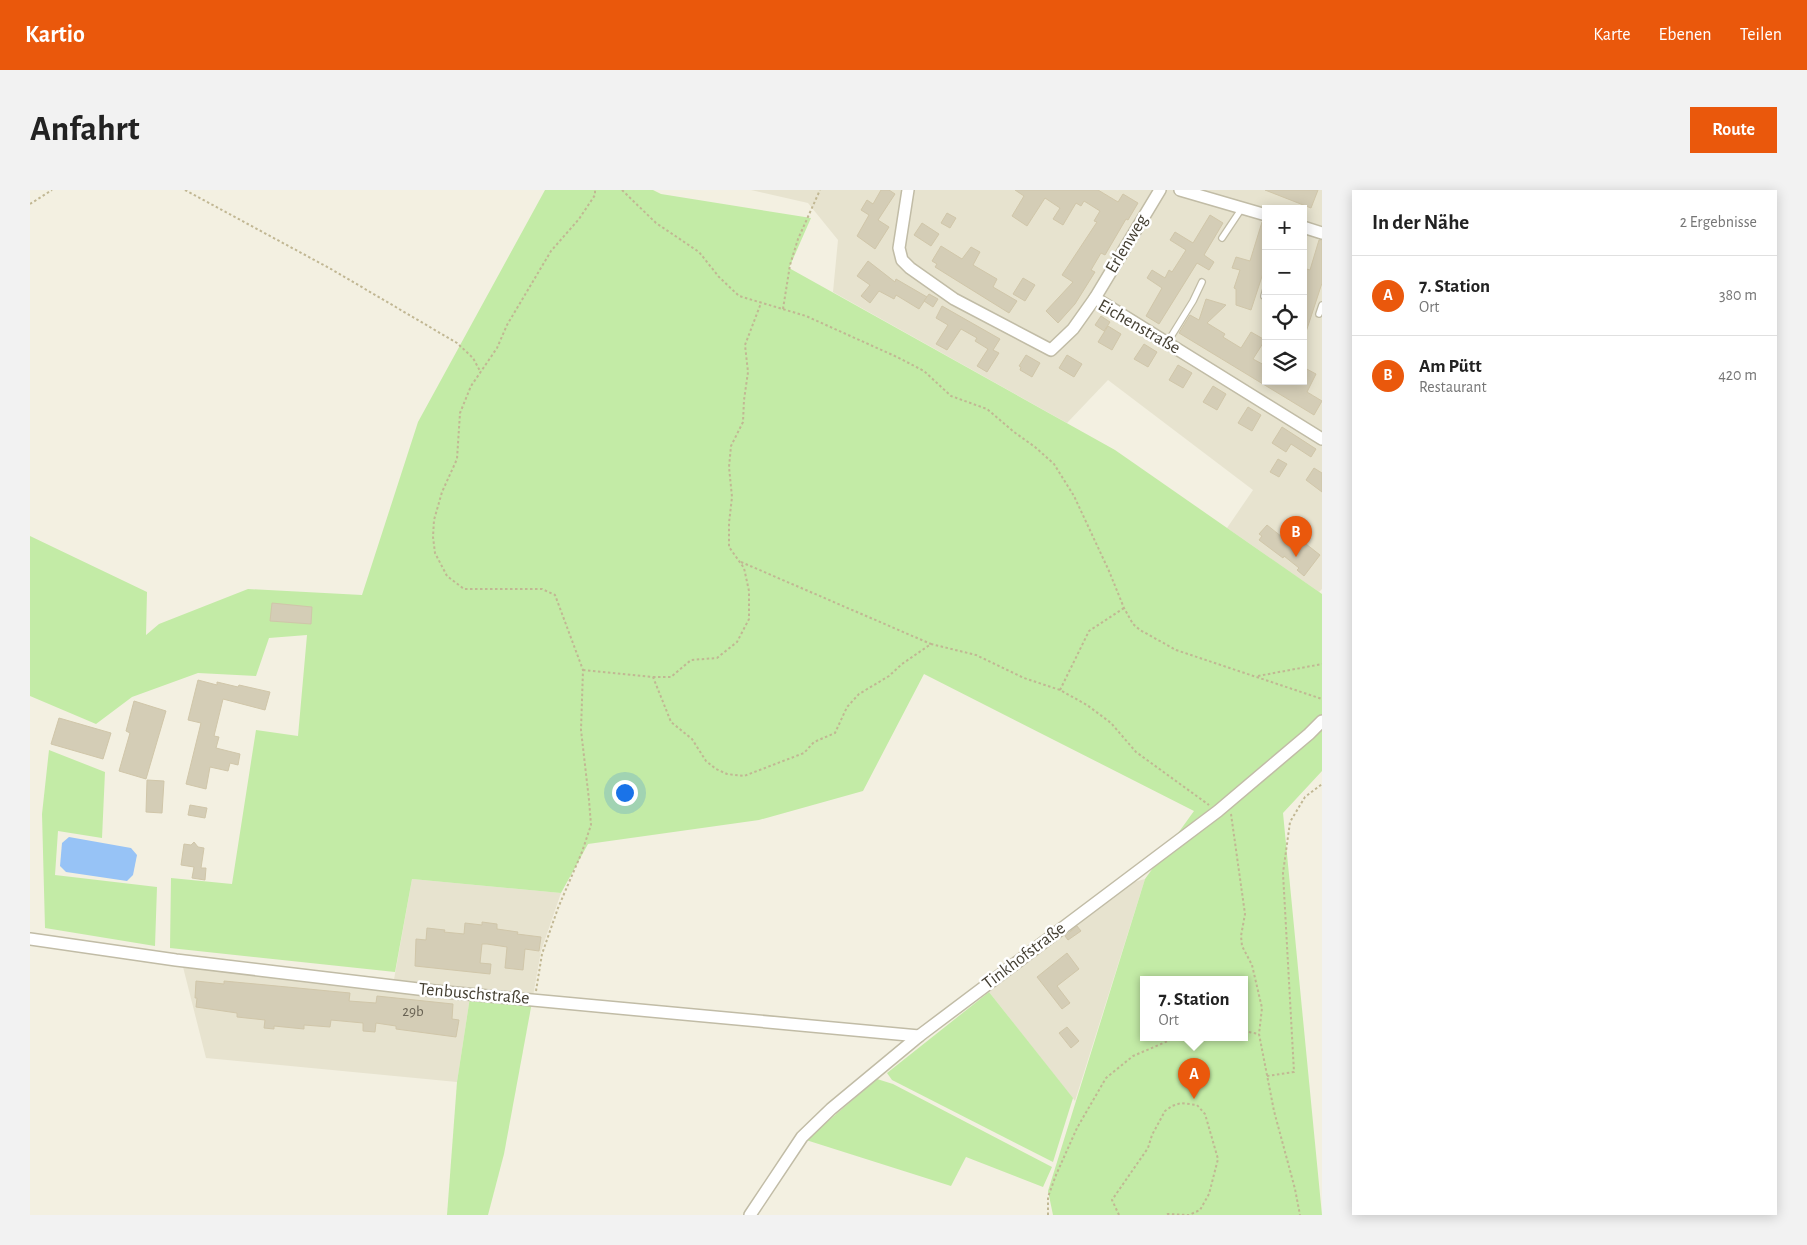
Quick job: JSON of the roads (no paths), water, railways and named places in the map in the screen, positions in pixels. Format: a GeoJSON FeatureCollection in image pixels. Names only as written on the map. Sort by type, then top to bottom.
{"type":"FeatureCollection","features":[{"type":"Feature","properties":{"kind":"street","name":"Eichenstraße"},"geometry":{"type":"LineString","coordinates":[[908,190],[899,248],[902,260],[910,268],[954,299],[1051,350],[1073,329],[1095,298],[1322,439]]}},
{"type":"Feature","properties":{"kind":"street","name":"Erlenweg"},"geometry":{"type":"LineString","coordinates":[[1095,298],[1160,190]]}},
{"type":"Feature","properties":{"kind":"street"},"geometry":{"type":"LineString","coordinates":[[1180,190],[1262,214]]}},
{"type":"Feature","properties":{"kind":"street"},"geometry":{"type":"LineString","coordinates":[[1307,228],[1322,233]]}},
{"type":"Feature","properties":{"kind":"street","name":"Tinkhofstraße"},"geometry":{"type":"LineString","coordinates":[[750,1215],[802,1137],[831,1109],[919,1036],[1218,811],[1322,721]]}},
{"type":"Feature","properties":{"kind":"street","name":"Tenbuschstraße"},"geometry":{"type":"LineString","coordinates":[[30,939],[176,960],[435,991],[919,1036]]}},
{"type":"Feature","properties":{"kind":"lane"},"geometry":{"type":"LineString","coordinates":[[1222,238],[1242,208]]}},
{"type":"Feature","properties":{"kind":"lane"},"geometry":{"type":"LineString","coordinates":[[1167,343],[1193,301],[1202,282]]}},
{"type":"Feature","properties":{"kind":"lane"},"geometry":{"type":"LineString","coordinates":[[1319,314],[1322,305]]}},
{"type":"Feature","properties":{"kind":"water"},"geometry":{"type":"Polygon","coordinates":[[[69,837],[131,848],[137,855],[133,875],[127,881],[66,872],[60,866],[62,843],[69,837]]]}},
{"type":"Feature","properties":{"kind":"place","name":"Am Pütt"},"geometry":{"type":"Point","coordinates":[1296,557]}},
{"type":"Feature","properties":{"kind":"place","name":"7. Station"},"geometry":{"type":"Point","coordinates":[1194,1099]}}]}
